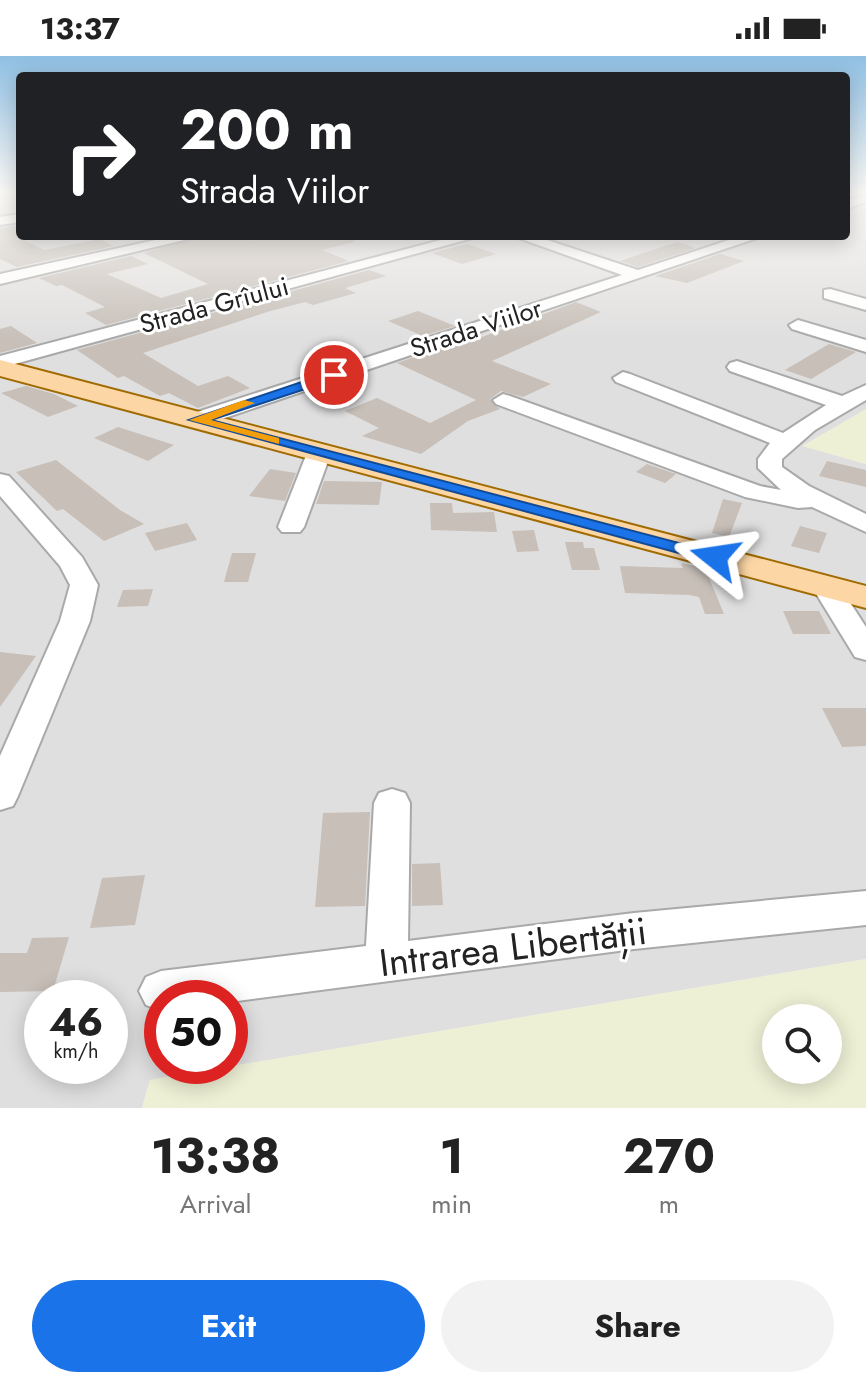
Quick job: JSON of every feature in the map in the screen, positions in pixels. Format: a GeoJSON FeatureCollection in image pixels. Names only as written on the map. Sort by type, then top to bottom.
{"type":"FeatureCollection","features":[{"type":"Feature","properties":{"kind":"main road"},"geometry":{"type":"LineString","coordinates":[[0,365],[319,453],[866,597]]}},
{"type":"Feature","properties":{"kind":"street"},"geometry":{"type":"LineString","coordinates":[[0,279],[167,242]]}},
{"type":"Feature","properties":{"kind":"street","name":"Strada Grîului"},"geometry":{"type":"LineString","coordinates":[[0,365],[451,242]]}},
{"type":"Feature","properties":{"kind":"street"},"geometry":{"type":"LineString","coordinates":[[538,242],[638,275]]}},
{"type":"Feature","properties":{"kind":"street","name":"Strada Viilor"},"geometry":{"type":"LineString","coordinates":[[196,420],[738,242]]}},
{"type":"Feature","properties":{"kind":"street"},"geometry":{"type":"LineString","coordinates":[[830,294],[866,305]]}},
{"type":"Feature","properties":{"kind":"street"},"geometry":{"type":"LineString","coordinates":[[830,315],[866,326]]}},
{"type":"Feature","properties":{"kind":"street"},"geometry":{"type":"LineString","coordinates":[[798,325],[866,346]]}},
{"type":"Feature","properties":{"kind":"street"},"geometry":{"type":"LineString","coordinates":[[737,367],[844,404]]}},
{"type":"Feature","properties":{"kind":"street"},"geometry":{"type":"LineString","coordinates":[[623,378],[784,441]]}},
{"type":"Feature","properties":{"kind":"street"},"geometry":{"type":"LineString","coordinates":[[866,391],[784,441],[770,454],[770,467],[787,482],[866,524]]}},
{"type":"Feature","properties":{"kind":"street"},"geometry":{"type":"LineString","coordinates":[[503,400],[754,492],[798,501],[820,499]]}},
{"type":"Feature","properties":{"kind":"street"},"geometry":{"type":"LineString","coordinates":[[291,527],[319,453]]}},
{"type":"Feature","properties":{"kind":"street"},"geometry":{"type":"LineString","coordinates":[[0,481],[72,563],[84,585],[75,621],[0,796]]}},
{"type":"Feature","properties":{"kind":"street"},"geometry":{"type":"LineString","coordinates":[[826,587],[866,650]]}},
{"type":"Feature","properties":{"kind":"street"},"geometry":{"type":"LineString","coordinates":[[386,963],[392,803]]}},
{"type":"Feature","properties":{"kind":"street","name":"Intrarea Libertății"},"geometry":{"type":"LineString","coordinates":[[248,980],[634,931],[866,908]]}},
{"type":"Feature","properties":{"kind":"shaded area"},"geometry":{"type":"Polygon","coordinates":[[[0,242],[866,242],[866,409],[803,446],[866,464],[866,959],[248,1063],[248,980],[144,980],[144,1084],[149,1084],[142,1108],[0,1108],[0,242]]]}},
{"type":"Feature","properties":{"kind":"green space"},"geometry":{"type":"Polygon","coordinates":[[[866,409],[866,464],[802,446],[853,417],[866,409]]]}},
{"type":"Feature","properties":{"kind":"green space"},"geometry":{"type":"Polygon","coordinates":[[[866,959],[866,1108],[142,1108],[149,1084],[248,1084],[248,1063],[866,959]]]}},
{"type":"Feature","properties":{"kind":"building"},"geometry":{"type":"Polygon","coordinates":[[[0,242],[28,242],[44,250],[84,242],[106,242],[114,246],[17,267],[0,259],[0,242]]]}},
{"type":"Feature","properties":{"kind":"building"},"geometry":{"type":"Polygon","coordinates":[[[182,242],[354,242],[322,250],[349,261],[106,325],[85,313],[105,307],[62,285],[56,286],[39,278],[131,256],[148,264],[107,274],[161,298],[208,284],[144,253],[182,242]]]}},
{"type":"Feature","properties":{"kind":"building"},"geometry":{"type":"Polygon","coordinates":[[[677,242],[696,248],[638,267],[620,261],[677,242]]]}},
{"type":"Feature","properties":{"kind":"building"},"geometry":{"type":"Polygon","coordinates":[[[467,244],[496,254],[462,264],[432,253],[467,244]]]}},
{"type":"Feature","properties":{"kind":"building"},"geometry":{"type":"Polygon","coordinates":[[[720,254],[744,261],[687,283],[655,276],[720,254]]]}},
{"type":"Feature","properties":{"kind":"building"},"geometry":{"type":"Polygon","coordinates":[[[369,270],[386,276],[345,288],[356,293],[313,305],[305,302],[267,312],[143,353],[198,386],[228,376],[250,388],[198,408],[169,393],[160,396],[124,376],[118,378],[77,350],[369,270]]]}},
{"type":"Feature","properties":{"kind":"building"},"geometry":{"type":"Polygon","coordinates":[[[576,302],[601,312],[492,361],[551,384],[523,397],[501,391],[490,399],[500,409],[468,421],[421,454],[362,436],[379,428],[345,411],[377,398],[430,423],[476,400],[397,363],[478,335],[482,337],[576,302]]]}},
{"type":"Feature","properties":{"kind":"building"},"geometry":{"type":"Polygon","coordinates":[[[418,311],[455,326],[423,336],[388,321],[418,311]]]}},
{"type":"Feature","properties":{"kind":"building"},"geometry":{"type":"Polygon","coordinates":[[[11,326],[37,343],[0,353],[0,329],[11,326]]]}},
{"type":"Feature","properties":{"kind":"building"},"geometry":{"type":"Polygon","coordinates":[[[829,344],[856,352],[811,379],[785,370],[829,344]]]}},
{"type":"Feature","properties":{"kind":"building"},"geometry":{"type":"Polygon","coordinates":[[[26,386],[54,394],[78,406],[48,417],[1,393],[26,386]]]}},
{"type":"Feature","properties":{"kind":"building"},"geometry":{"type":"Polygon","coordinates":[[[118,427],[174,445],[148,461],[94,438],[118,427]]]}},
{"type":"Feature","properties":{"kind":"building"},"geometry":{"type":"Polygon","coordinates":[[[56,460],[120,510],[144,524],[104,541],[63,509],[57,511],[16,472],[56,460]]]}},
{"type":"Feature","properties":{"kind":"building"},"geometry":{"type":"Polygon","coordinates":[[[827,461],[866,470],[866,487],[819,476],[827,461]]]}},
{"type":"Feature","properties":{"kind":"building"},"geometry":{"type":"Polygon","coordinates":[[[647,464],[676,474],[665,483],[636,472],[647,464]]]}},
{"type":"Feature","properties":{"kind":"building"},"geometry":{"type":"Polygon","coordinates":[[[270,469],[296,473],[285,501],[249,496],[270,469]]]}},
{"type":"Feature","properties":{"kind":"building"},"geometry":{"type":"Polygon","coordinates":[[[324,481],[382,482],[379,505],[316,504],[324,481]]]}},
{"type":"Feature","properties":{"kind":"building"},"geometry":{"type":"Polygon","coordinates":[[[723,499],[742,503],[729,537],[712,533],[723,499]]]}},
{"type":"Feature","properties":{"kind":"building"},"geometry":{"type":"Polygon","coordinates":[[[430,503],[452,503],[453,513],[494,512],[497,532],[431,530],[430,503]]]}},
{"type":"Feature","properties":{"kind":"building"},"geometry":{"type":"Polygon","coordinates":[[[187,523],[197,540],[155,551],[145,533],[187,523]]]}},
{"type":"Feature","properties":{"kind":"building"},"geometry":{"type":"Polygon","coordinates":[[[800,526],[827,533],[819,553],[791,546],[800,526]]]}},
{"type":"Feature","properties":{"kind":"building"},"geometry":{"type":"Polygon","coordinates":[[[534,530],[539,551],[517,552],[512,531],[534,530]]]}},
{"type":"Feature","properties":{"kind":"building"},"geometry":{"type":"Polygon","coordinates":[[[565,542],[583,542],[584,548],[594,548],[600,570],[572,570],[565,542]]]}},
{"type":"Feature","properties":{"kind":"building"},"geometry":{"type":"Polygon","coordinates":[[[232,553],[256,553],[248,582],[224,582],[232,553]]]}},
{"type":"Feature","properties":{"kind":"building"},"geometry":{"type":"Polygon","coordinates":[[[681,563],[705,568],[724,614],[705,614],[699,597],[625,593],[620,566],[683,568],[681,563]]]}},
{"type":"Feature","properties":{"kind":"building"},"geometry":{"type":"Polygon","coordinates":[[[153,589],[148,606],[117,607],[123,590],[153,589]]]}},
{"type":"Feature","properties":{"kind":"building"},"geometry":{"type":"Polygon","coordinates":[[[783,611],[819,611],[831,634],[793,634],[783,611]]]}},
{"type":"Feature","properties":{"kind":"building"},"geometry":{"type":"Polygon","coordinates":[[[0,652],[36,656],[0,707],[0,652]]]}},
{"type":"Feature","properties":{"kind":"building"},"geometry":{"type":"Polygon","coordinates":[[[822,708],[866,708],[866,746],[842,747],[822,708]]]}},
{"type":"Feature","properties":{"kind":"building"},"geometry":{"type":"Polygon","coordinates":[[[370,812],[365,906],[315,907],[323,813],[370,812]]]}},
{"type":"Feature","properties":{"kind":"building"},"geometry":{"type":"Polygon","coordinates":[[[440,863],[443,905],[412,906],[412,864],[440,863]]]}},
{"type":"Feature","properties":{"kind":"building"},"geometry":{"type":"Polygon","coordinates":[[[145,875],[135,925],[90,928],[102,878],[145,875]]]}},
{"type":"Feature","properties":{"kind":"building"},"geometry":{"type":"Polygon","coordinates":[[[69,937],[56,980],[24,980],[24,992],[0,992],[0,953],[27,953],[32,938],[69,937]]]}},
{"type":"Feature","properties":{"kind":"slow traffic"},"geometry":{"type":"LineString","coordinates":[[248,403],[196,420],[274,441]]}},
{"type":"Feature","properties":{"kind":"route"},"geometry":{"type":"LineString","coordinates":[[334,375],[196,420],[715,557]]}}]}
